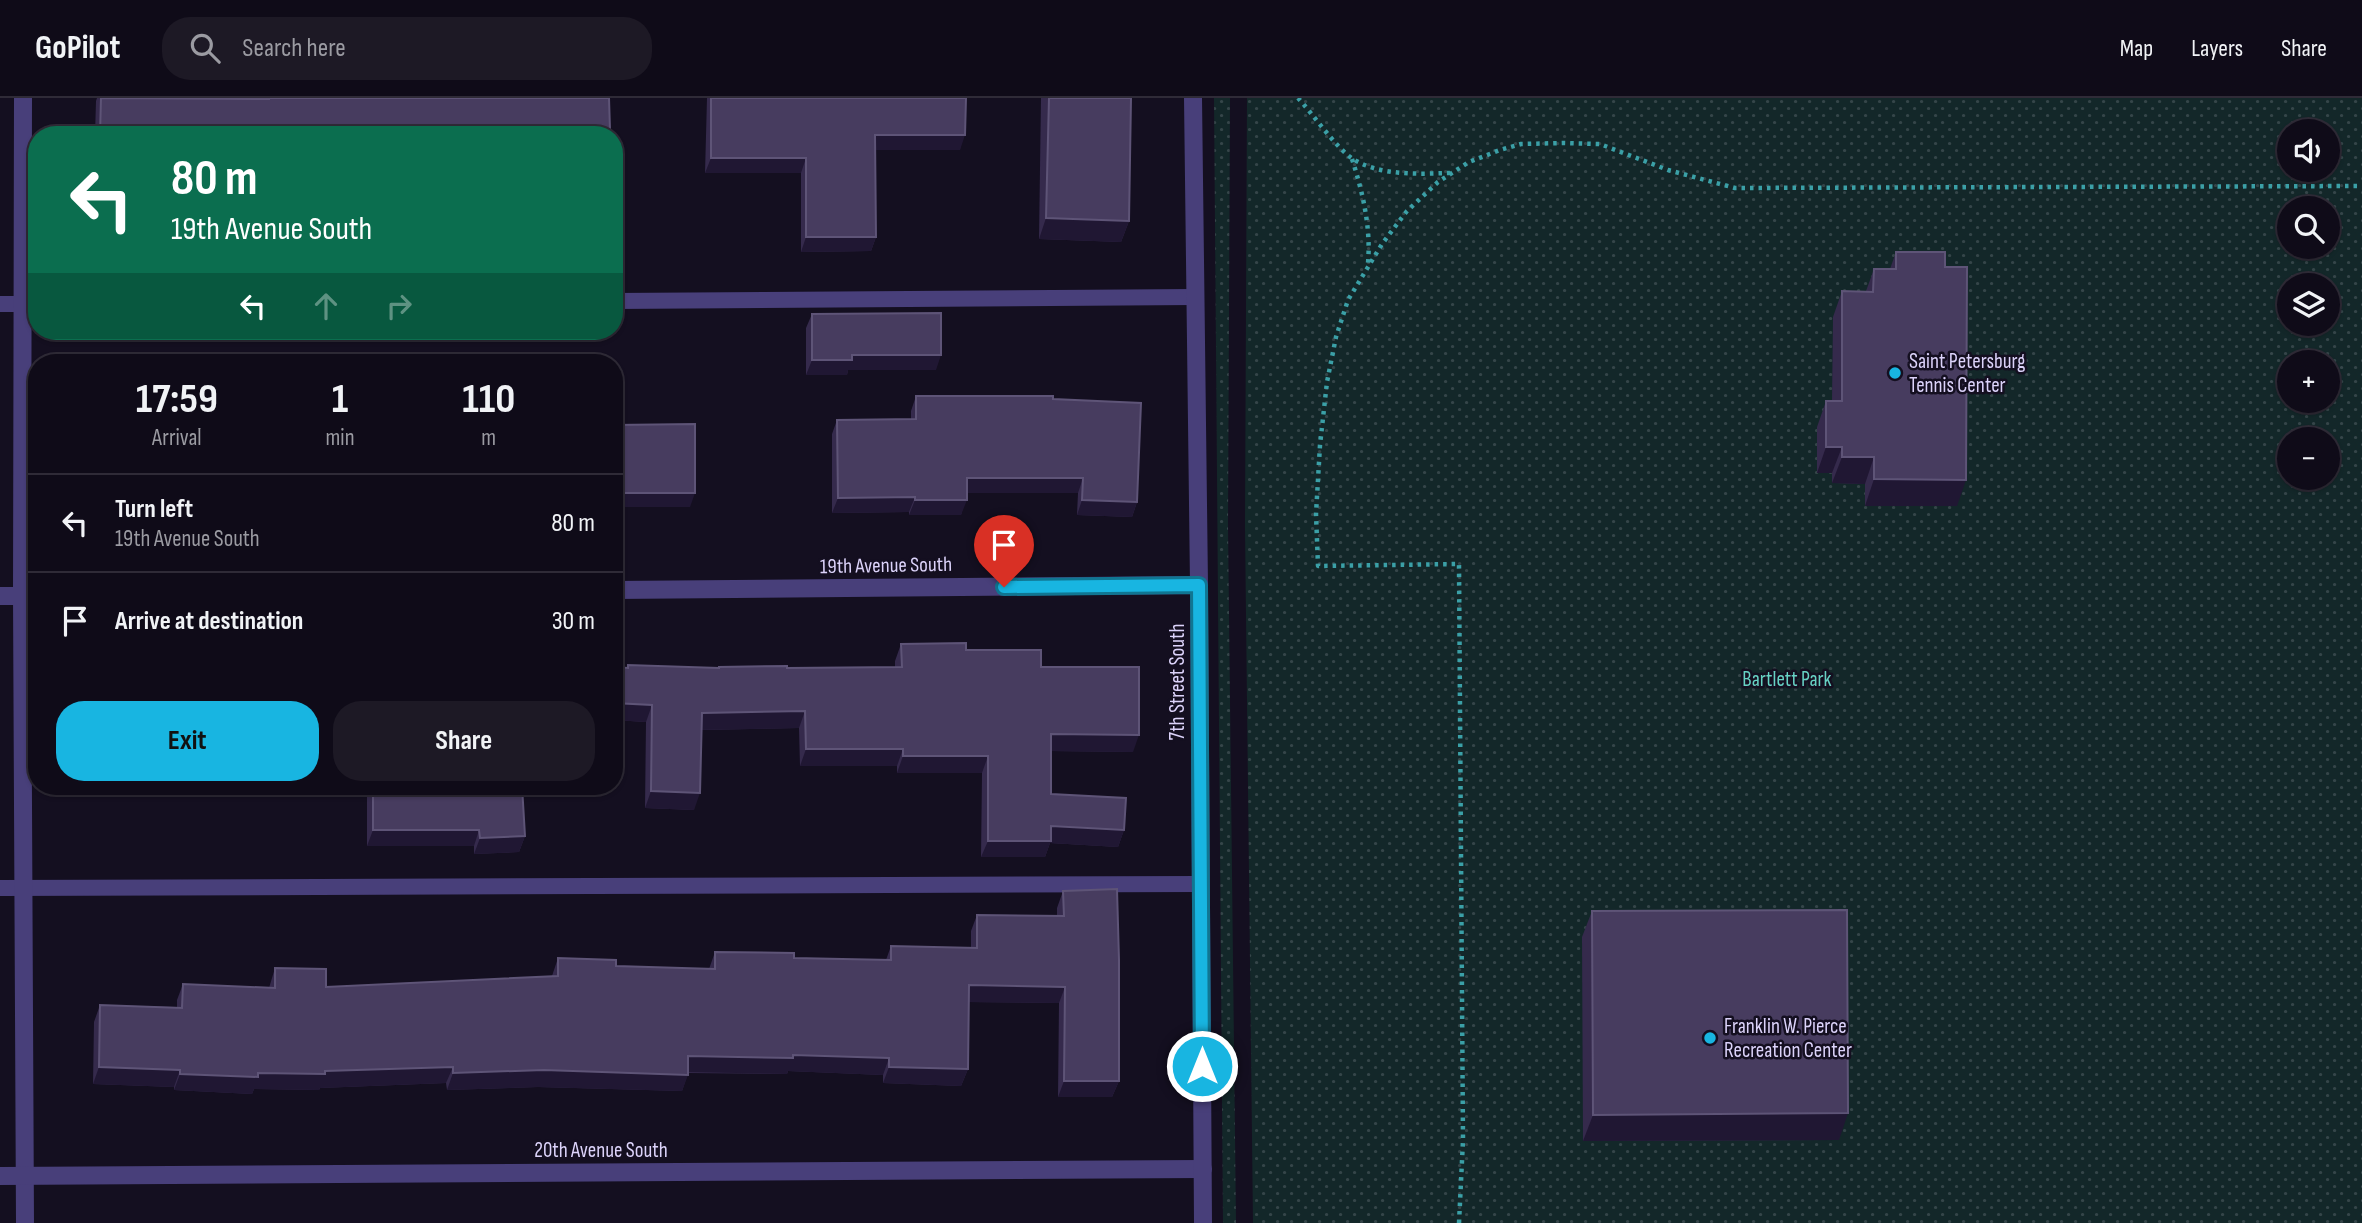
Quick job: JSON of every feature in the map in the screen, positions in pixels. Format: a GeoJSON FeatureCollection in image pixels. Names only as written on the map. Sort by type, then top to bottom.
{"type":"FeatureCollection","features":[{"type":"Feature","properties":{"kind":"street"},"geometry":{"type":"LineString","coordinates":[[23,98],[28,245]]}},
{"type":"Feature","properties":{"kind":"street","name":"7th Street South"},"geometry":{"type":"LineString","coordinates":[[1193,98],[1203,1223]]}},
{"type":"Feature","properties":{"kind":"street","name":"19th Avenue South"},"geometry":{"type":"LineString","coordinates":[[623,590],[1199,585]]}},
{"type":"Feature","properties":{"kind":"street"},"geometry":{"type":"LineString","coordinates":[[0,596],[28,596]]}},
{"type":"Feature","properties":{"kind":"street"},"geometry":{"type":"LineString","coordinates":[[25,1223],[23,888],[28,645]]}},
{"type":"Feature","properties":{"kind":"street","name":"20th Avenue South"},"geometry":{"type":"LineString","coordinates":[[0,1176],[1203,1169]]}},
{"type":"Feature","properties":{"kind":"lane"},"geometry":{"type":"LineString","coordinates":[[623,301],[1195,297]]}},
{"type":"Feature","properties":{"kind":"lane"},"geometry":{"type":"LineString","coordinates":[[0,304],[28,304]]}},
{"type":"Feature","properties":{"kind":"lane"},"geometry":{"type":"LineString","coordinates":[[0,888],[1201,884]]}},
{"type":"Feature","properties":{"kind":"path"},"geometry":{"type":"LineString","coordinates":[[1298,98],[1352,158],[1370,167],[1418,174],[1452,173]]}},
{"type":"Feature","properties":{"kind":"path"},"geometry":{"type":"LineString","coordinates":[[1459,1223],[1463,1126],[1458,564],[1318,566],[1320,445],[1327,382],[1336,337],[1348,300],[1368,266],[1407,211],[1438,182],[1469,162],[1521,144],[1600,145],[1668,170],[1735,188],[2362,186]]}},
{"type":"Feature","properties":{"kind":"path"},"geometry":{"type":"LineString","coordinates":[[1352,158],[1366,211],[1370,246],[1368,266]]}},
{"type":"Feature","properties":{"kind":"green space"},"geometry":{"type":"Polygon","coordinates":[[[1214,98],[1230,98],[1228,526],[1236,1223],[1223,1223],[1214,98]]]}},
{"type":"Feature","properties":{"kind":"green space","name":"Bartlett Park"},"geometry":{"type":"Polygon","coordinates":[[[1247,98],[2362,98],[2362,1223],[1253,1223],[1245,526],[1247,98]]]}},
{"type":"Feature","properties":{"kind":"building"},"geometry":{"type":"Polygon","coordinates":[[[101,98],[609,98],[610,126],[100,126],[101,98]]]}},
{"type":"Feature","properties":{"kind":"building"},"geometry":{"type":"Polygon","coordinates":[[[711,98],[966,98],[965,135],[875,135],[876,237],[806,237],[806,158],[711,158],[711,98]]]}},
{"type":"Feature","properties":{"kind":"building"},"geometry":{"type":"Polygon","coordinates":[[[1049,98],[1131,98],[1129,221],[1046,218],[1049,98]]]}},
{"type":"Feature","properties":{"kind":"building","name":"Saint Petersburg Tennis Center"},"geometry":{"type":"Polygon","coordinates":[[[1896,252],[1945,252],[1945,267],[1967,267],[1966,480],[1874,479],[1874,457],[1842,457],[1842,447],[1826,447],[1826,401],[1842,401],[1842,291],[1873,292],[1874,269],[1896,269],[1896,252]]]}},
{"type":"Feature","properties":{"kind":"building"},"geometry":{"type":"Polygon","coordinates":[[[941,313],[941,355],[852,355],[852,360],[812,360],[812,314],[941,313]]]}},
{"type":"Feature","properties":{"kind":"building"},"geometry":{"type":"Polygon","coordinates":[[[916,396],[1053,396],[1053,399],[1141,403],[1137,502],[1082,500],[1083,478],[967,478],[967,500],[915,500],[915,497],[838,498],[837,420],[916,419],[916,396]]]}},
{"type":"Feature","properties":{"kind":"building"},"geometry":{"type":"Polygon","coordinates":[[[695,424],[695,493],[623,493],[623,425],[695,424]]]}},
{"type":"Feature","properties":{"kind":"building"},"geometry":{"type":"Polygon","coordinates":[[[966,643],[966,650],[1041,650],[1041,667],[1139,667],[1139,735],[1051,734],[1051,794],[1126,798],[1124,830],[1051,826],[1051,841],[988,841],[988,756],[903,756],[903,749],[806,749],[805,711],[702,713],[700,793],[651,791],[652,705],[623,703],[623,668],[628,668],[628,665],[719,668],[902,667],[901,644],[966,643]]]}},
{"type":"Feature","properties":{"kind":"building"},"geometry":{"type":"Polygon","coordinates":[[[373,795],[523,795],[525,836],[480,838],[479,830],[373,830],[373,795]]]}},
{"type":"Feature","properties":{"kind":"building"},"geometry":{"type":"Polygon","coordinates":[[[1117,889],[1119,1081],[1064,1081],[1065,987],[969,985],[968,1069],[889,1067],[889,1058],[793,1055],[793,1058],[688,1056],[688,1075],[544,1070],[453,1073],[453,1067],[325,1071],[325,1074],[258,1073],[258,1077],[99,1067],[100,1005],[182,1008],[183,984],[275,988],[275,968],[326,969],[326,987],[558,976],[558,958],[616,960],[616,966],[715,969],[715,952],[794,953],[794,958],[891,960],[891,946],[977,948],[977,915],[1064,916],[1063,891],[1117,889]]]}},
{"type":"Feature","properties":{"kind":"building","name":"Franklin W. Pierce Recreation Center"},"geometry":{"type":"Polygon","coordinates":[[[1847,910],[1848,1113],[1593,1115],[1592,911],[1847,910]]]}},
{"type":"Feature","properties":{"kind":"place","name":"Saint Petersburg Tennis Center"},"geometry":{"type":"Point","coordinates":[1895,373]}},
{"type":"Feature","properties":{"kind":"place","name":"Franklin W. Pierce Recreation Center"},"geometry":{"type":"Point","coordinates":[1710,1038]}},
{"type":"Feature","properties":{"kind":"route"},"geometry":{"type":"LineString","coordinates":[[1004,587],[1199,585],[1202,1066]]}}]}
